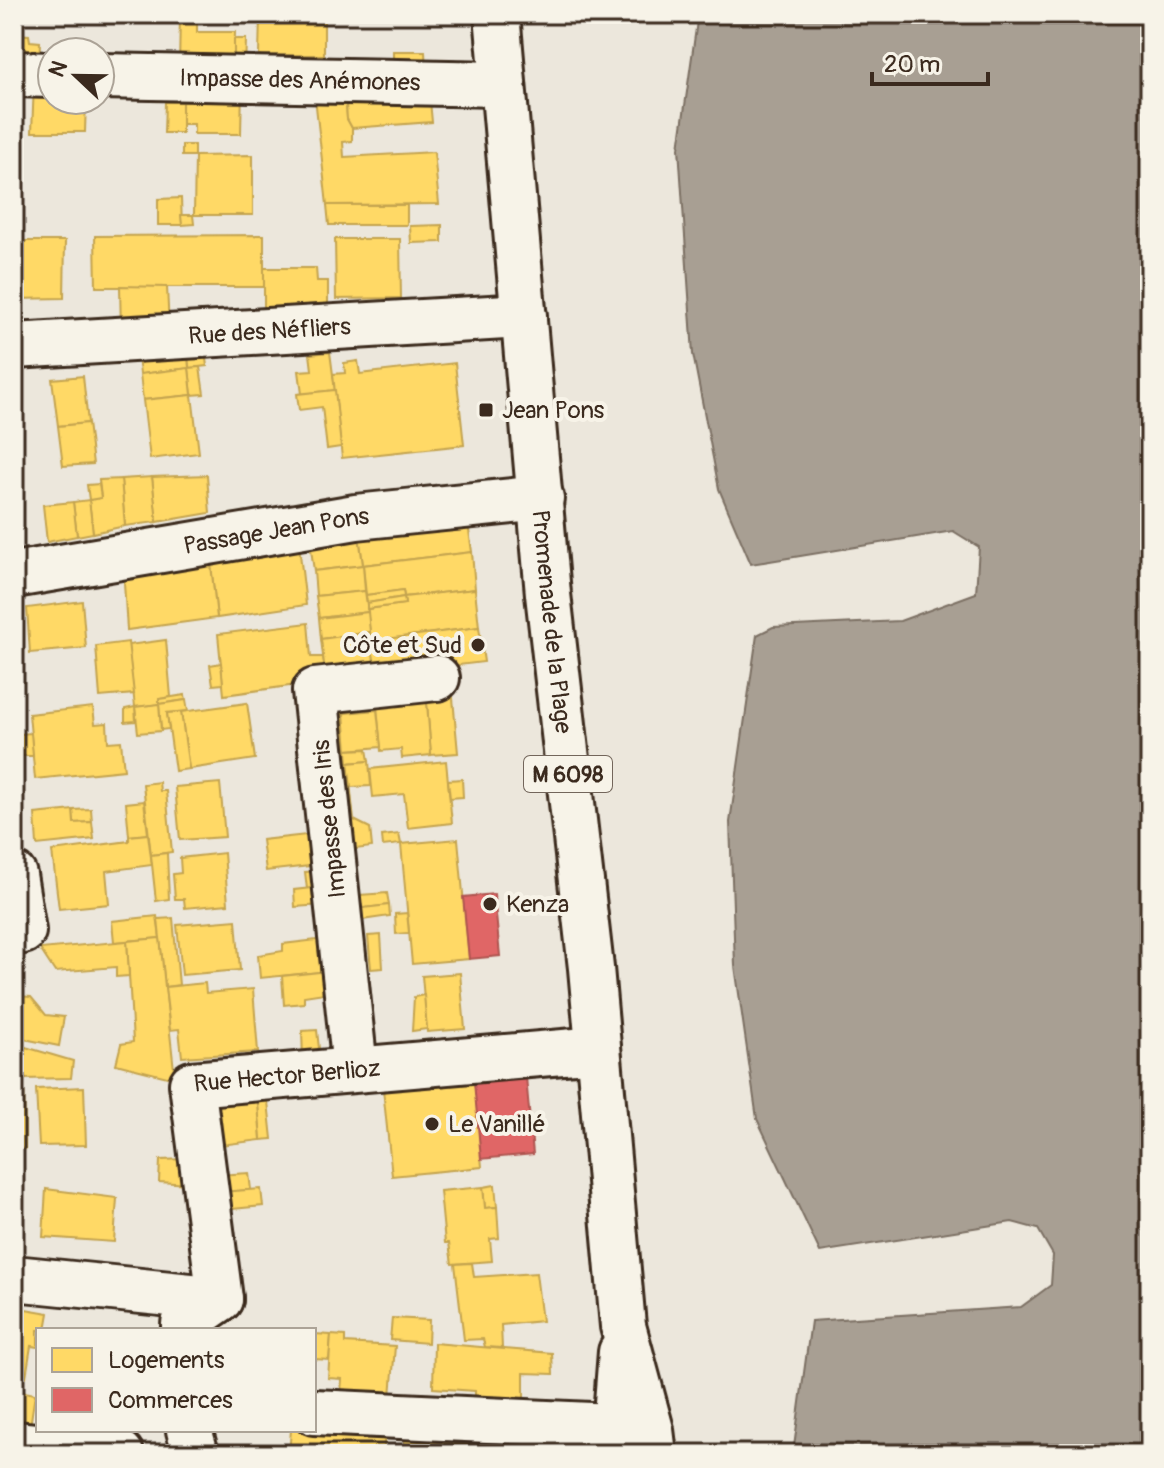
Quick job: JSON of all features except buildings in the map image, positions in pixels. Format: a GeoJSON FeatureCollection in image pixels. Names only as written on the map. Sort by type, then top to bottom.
{"type":"FeatureCollection","features":[{"type":"Feature","properties":{"kind":"street","name":"Promenade de la Plage"},"geometry":{"type":"LineString","coordinates":[[497,14],[500,84],[548,594],[598,1049],[623,1326],[651,1430],[654,1454]]}},
{"type":"Feature","properties":{"kind":"street"},"geometry":{"type":"LineString","coordinates":[[14,74],[36,75]]}},
{"type":"Feature","properties":{"kind":"street","name":"Impasse des Anémones"},"geometry":{"type":"LineString","coordinates":[[116,76],[500,84]]}},
{"type":"Feature","properties":{"kind":"street","name":"Rue des Néfliers"},"geometry":{"type":"LineString","coordinates":[[14,346],[524,316]]}},
{"type":"Feature","properties":{"kind":"street","name":"Passage Jean Pons"},"geometry":{"type":"LineString","coordinates":[[14,575],[356,517],[541,498]]}},
{"type":"Feature","properties":{"kind":"street","name":"Impasse des Iris"},"geometry":{"type":"LineString","coordinates":[[355,1069],[315,691],[437,678]]}},
{"type":"Feature","properties":{"kind":"street"},"geometry":{"type":"LineString","coordinates":[[14,875],[23,931]]}},
{"type":"Feature","properties":{"kind":"street","name":"Rue Hector Berlioz"},"geometry":{"type":"LineString","coordinates":[[220,1299],[192,1084],[598,1049]]}},
{"type":"Feature","properties":{"kind":"street"},"geometry":{"type":"LineString","coordinates":[[14,1278],[220,1299]]}},
{"type":"Feature","properties":{"kind":"street"},"geometry":{"type":"LineString","coordinates":[[184,1328],[184,1324],[220,1299]]}},
{"type":"Feature","properties":{"kind":"street","name":"Promenade de la Plage"},"geometry":{"type":"LineString","coordinates":[[613,1440],[623,1326]]}},
{"type":"Feature","properties":{"kind":"street"},"geometry":{"type":"LineString","coordinates":[[316,1412],[613,1440]]}},
{"type":"Feature","properties":{"kind":"street"},"geometry":{"type":"LineString","coordinates":[[190,1432],[196,1454]]}},
{"type":"Feature","properties":{"kind":"street"},"geometry":{"type":"LineString","coordinates":[[14,1444],[121,1454]]}},
{"type":"Feature","properties":{"kind":"shaded area"},"geometry":{"type":"Polygon","coordinates":[[[698,14],[1150,14],[1150,1454],[793,1454],[811,1321],[1021,1307],[1051,1285],[1053,1255],[1038,1229],[1012,1222],[820,1252],[757,1119],[735,966],[730,822],[757,635],[773,627],[900,621],[976,593],[979,547],[953,531],[751,564],[719,489],[693,354],[679,148],[698,14]]]}},
{"type":"Feature","properties":{"kind":"place","name":"Jean Pons"},"geometry":{"type":"Point","coordinates":[486,410]}},
{"type":"Feature","properties":{"kind":"place","name":"Côte et Sud"},"geometry":{"type":"Point","coordinates":[478,645]}},
{"type":"Feature","properties":{"kind":"place","name":"Kenza"},"geometry":{"type":"Point","coordinates":[490,904]}},
{"type":"Feature","properties":{"kind":"place","name":"Le Vanillé"},"geometry":{"type":"Point","coordinates":[432,1124]}}]}
